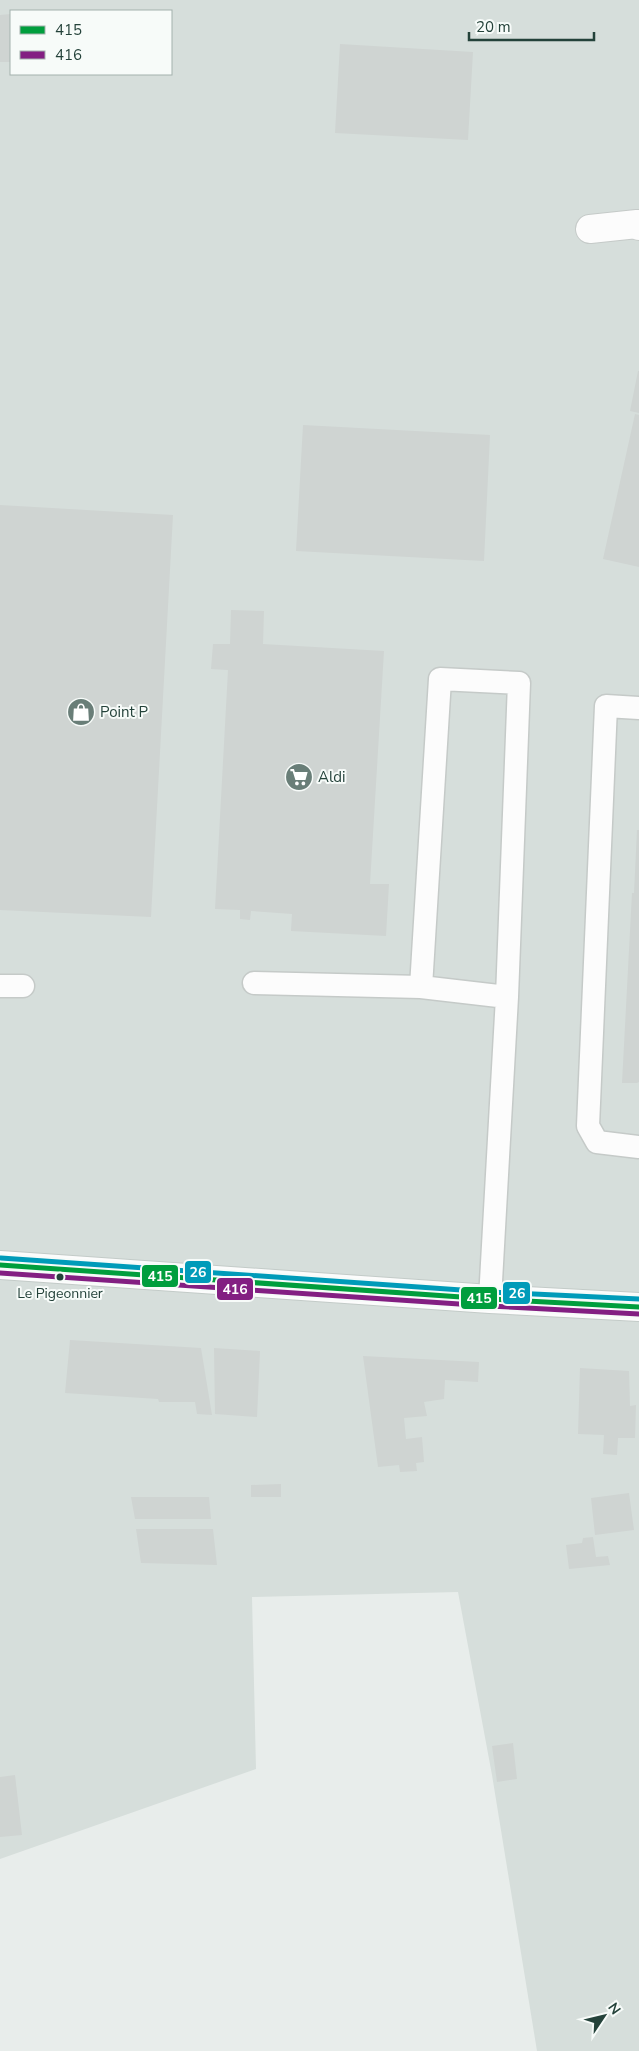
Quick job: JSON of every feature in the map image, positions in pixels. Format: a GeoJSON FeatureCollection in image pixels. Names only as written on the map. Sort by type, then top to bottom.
{"type":"FeatureCollection","features":[{"type":"Feature","properties":{"kind":"main road"},"geometry":{"type":"LineString","coordinates":[[590,229],[637,224],[639,226]]}},
{"type":"Feature","properties":{"kind":"main road"},"geometry":{"type":"LineString","coordinates":[[0,1265],[490,1300],[639,1308]]}},
{"type":"Feature","properties":{"kind":"lane"},"geometry":{"type":"LineString","coordinates":[[421,987],[440,679],[519,683],[507,997],[490,1300]]}},
{"type":"Feature","properties":{"kind":"lane"},"geometry":{"type":"LineString","coordinates":[[639,708],[606,706],[588,1126],[597,1142],[639,1146]]}},
{"type":"Feature","properties":{"kind":"lane"},"geometry":{"type":"LineString","coordinates":[[254,983],[421,987],[507,997]]}},
{"type":"Feature","properties":{"kind":"lane"},"geometry":{"type":"LineString","coordinates":[[0,986],[23,986]]}},
{"type":"Feature","properties":{"kind":"shaded area"},"geometry":{"type":"Polygon","coordinates":[[[0,0],[639,0],[639,2051],[537,2051],[492,1775],[458,1592],[252,1597],[256,1769],[0,1859],[0,0]]]}},
{"type":"Feature","properties":{"kind":"building"},"geometry":{"type":"Polygon","coordinates":[[[10,14],[10,62],[0,62],[0,15],[10,14]]]}},
{"type":"Feature","properties":{"kind":"building"},"geometry":{"type":"Polygon","coordinates":[[[340,44],[473,52],[468,140],[335,133],[340,44]]]}},
{"type":"Feature","properties":{"kind":"building"},"geometry":{"type":"Polygon","coordinates":[[[639,371],[639,413],[630,411],[639,371]]]}},
{"type":"Feature","properties":{"kind":"building"},"geometry":{"type":"Polygon","coordinates":[[[635,414],[639,415],[639,567],[603,559],[635,414]]]}},
{"type":"Feature","properties":{"kind":"building"},"geometry":{"type":"Polygon","coordinates":[[[303,425],[490,435],[484,561],[296,551],[303,425]]]}},
{"type":"Feature","properties":{"kind":"building","name":"Point P"},"geometry":{"type":"Polygon","coordinates":[[[0,505],[173,515],[151,917],[0,910],[0,505]]]}},
{"type":"Feature","properties":{"kind":"building","name":"Aldi"},"geometry":{"type":"Polygon","coordinates":[[[231,610],[264,611],[263,644],[384,651],[370,884],[389,884],[386,936],[291,931],[292,914],[251,911],[250,920],[240,919],[240,910],[215,909],[228,670],[211,669],[213,644],[230,644],[231,610]]]}},
{"type":"Feature","properties":{"kind":"building"},"geometry":{"type":"Polygon","coordinates":[[[637,830],[639,830],[639,1082],[622,1083],[632,893],[634,893],[637,830]]]}},
{"type":"Feature","properties":{"kind":"building"},"geometry":{"type":"Polygon","coordinates":[[[70,1340],[201,1348],[212,1415],[197,1414],[195,1402],[159,1402],[158,1399],[65,1393],[70,1340]]]}},
{"type":"Feature","properties":{"kind":"building"},"geometry":{"type":"Polygon","coordinates":[[[214,1348],[260,1351],[257,1417],[215,1414],[214,1348]]]}},
{"type":"Feature","properties":{"kind":"building"},"geometry":{"type":"Polygon","coordinates":[[[363,1356],[479,1362],[478,1382],[445,1380],[444,1399],[424,1402],[427,1416],[404,1418],[406,1439],[422,1437],[424,1462],[416,1463],[417,1471],[400,1472],[399,1465],[378,1467],[363,1356]]]}},
{"type":"Feature","properties":{"kind":"building"},"geometry":{"type":"Polygon","coordinates":[[[580,1368],[629,1371],[630,1406],[636,1405],[635,1438],[618,1438],[617,1455],[603,1454],[604,1435],[578,1434],[580,1368]]]}},
{"type":"Feature","properties":{"kind":"building"},"geometry":{"type":"Polygon","coordinates":[[[281,1484],[281,1497],[251,1497],[251,1485],[281,1484]]]}},
{"type":"Feature","properties":{"kind":"building"},"geometry":{"type":"Polygon","coordinates":[[[629,1493],[634,1530],[595,1535],[591,1498],[629,1493]]]}},
{"type":"Feature","properties":{"kind":"building"},"geometry":{"type":"Polygon","coordinates":[[[131,1497],[209,1497],[211,1519],[135,1519],[131,1497]]]}},
{"type":"Feature","properties":{"kind":"building"},"geometry":{"type":"Polygon","coordinates":[[[136,1529],[213,1529],[217,1565],[141,1563],[136,1529]]]}},
{"type":"Feature","properties":{"kind":"building"},"geometry":{"type":"Polygon","coordinates":[[[593,1537],[596,1557],[608,1556],[610,1565],[569,1569],[566,1545],[582,1543],[583,1538],[593,1537]]]}},
{"type":"Feature","properties":{"kind":"building"},"geometry":{"type":"Polygon","coordinates":[[[513,1743],[517,1779],[497,1782],[492,1746],[513,1743]]]}},
{"type":"Feature","properties":{"kind":"building"},"geometry":{"type":"Polygon","coordinates":[[[15,1775],[22,1835],[0,1837],[0,1777],[15,1775]]]}},
{"type":"Feature","properties":{"kind":"transit line","name":"26"},"geometry":{"type":"LineString","coordinates":[[1,1258],[490,1292],[639,1299]]}},
{"type":"Feature","properties":{"kind":"transit line","name":"415"},"geometry":{"type":"LineString","coordinates":[[0,1265],[490,1299],[639,1307]]}},
{"type":"Feature","properties":{"kind":"transit line","name":"416"},"geometry":{"type":"LineString","coordinates":[[0,1273],[489,1306],[639,1314]]}},
{"type":"Feature","properties":{"kind":"place","name":"Point P"},"geometry":{"type":"Point","coordinates":[81,712]}},
{"type":"Feature","properties":{"kind":"place","name":"Aldi"},"geometry":{"type":"Point","coordinates":[299,777]}},
{"type":"Feature","properties":{"kind":"place","name":"Le Pigeonnier"},"geometry":{"type":"Point","coordinates":[60,1277]}}]}
